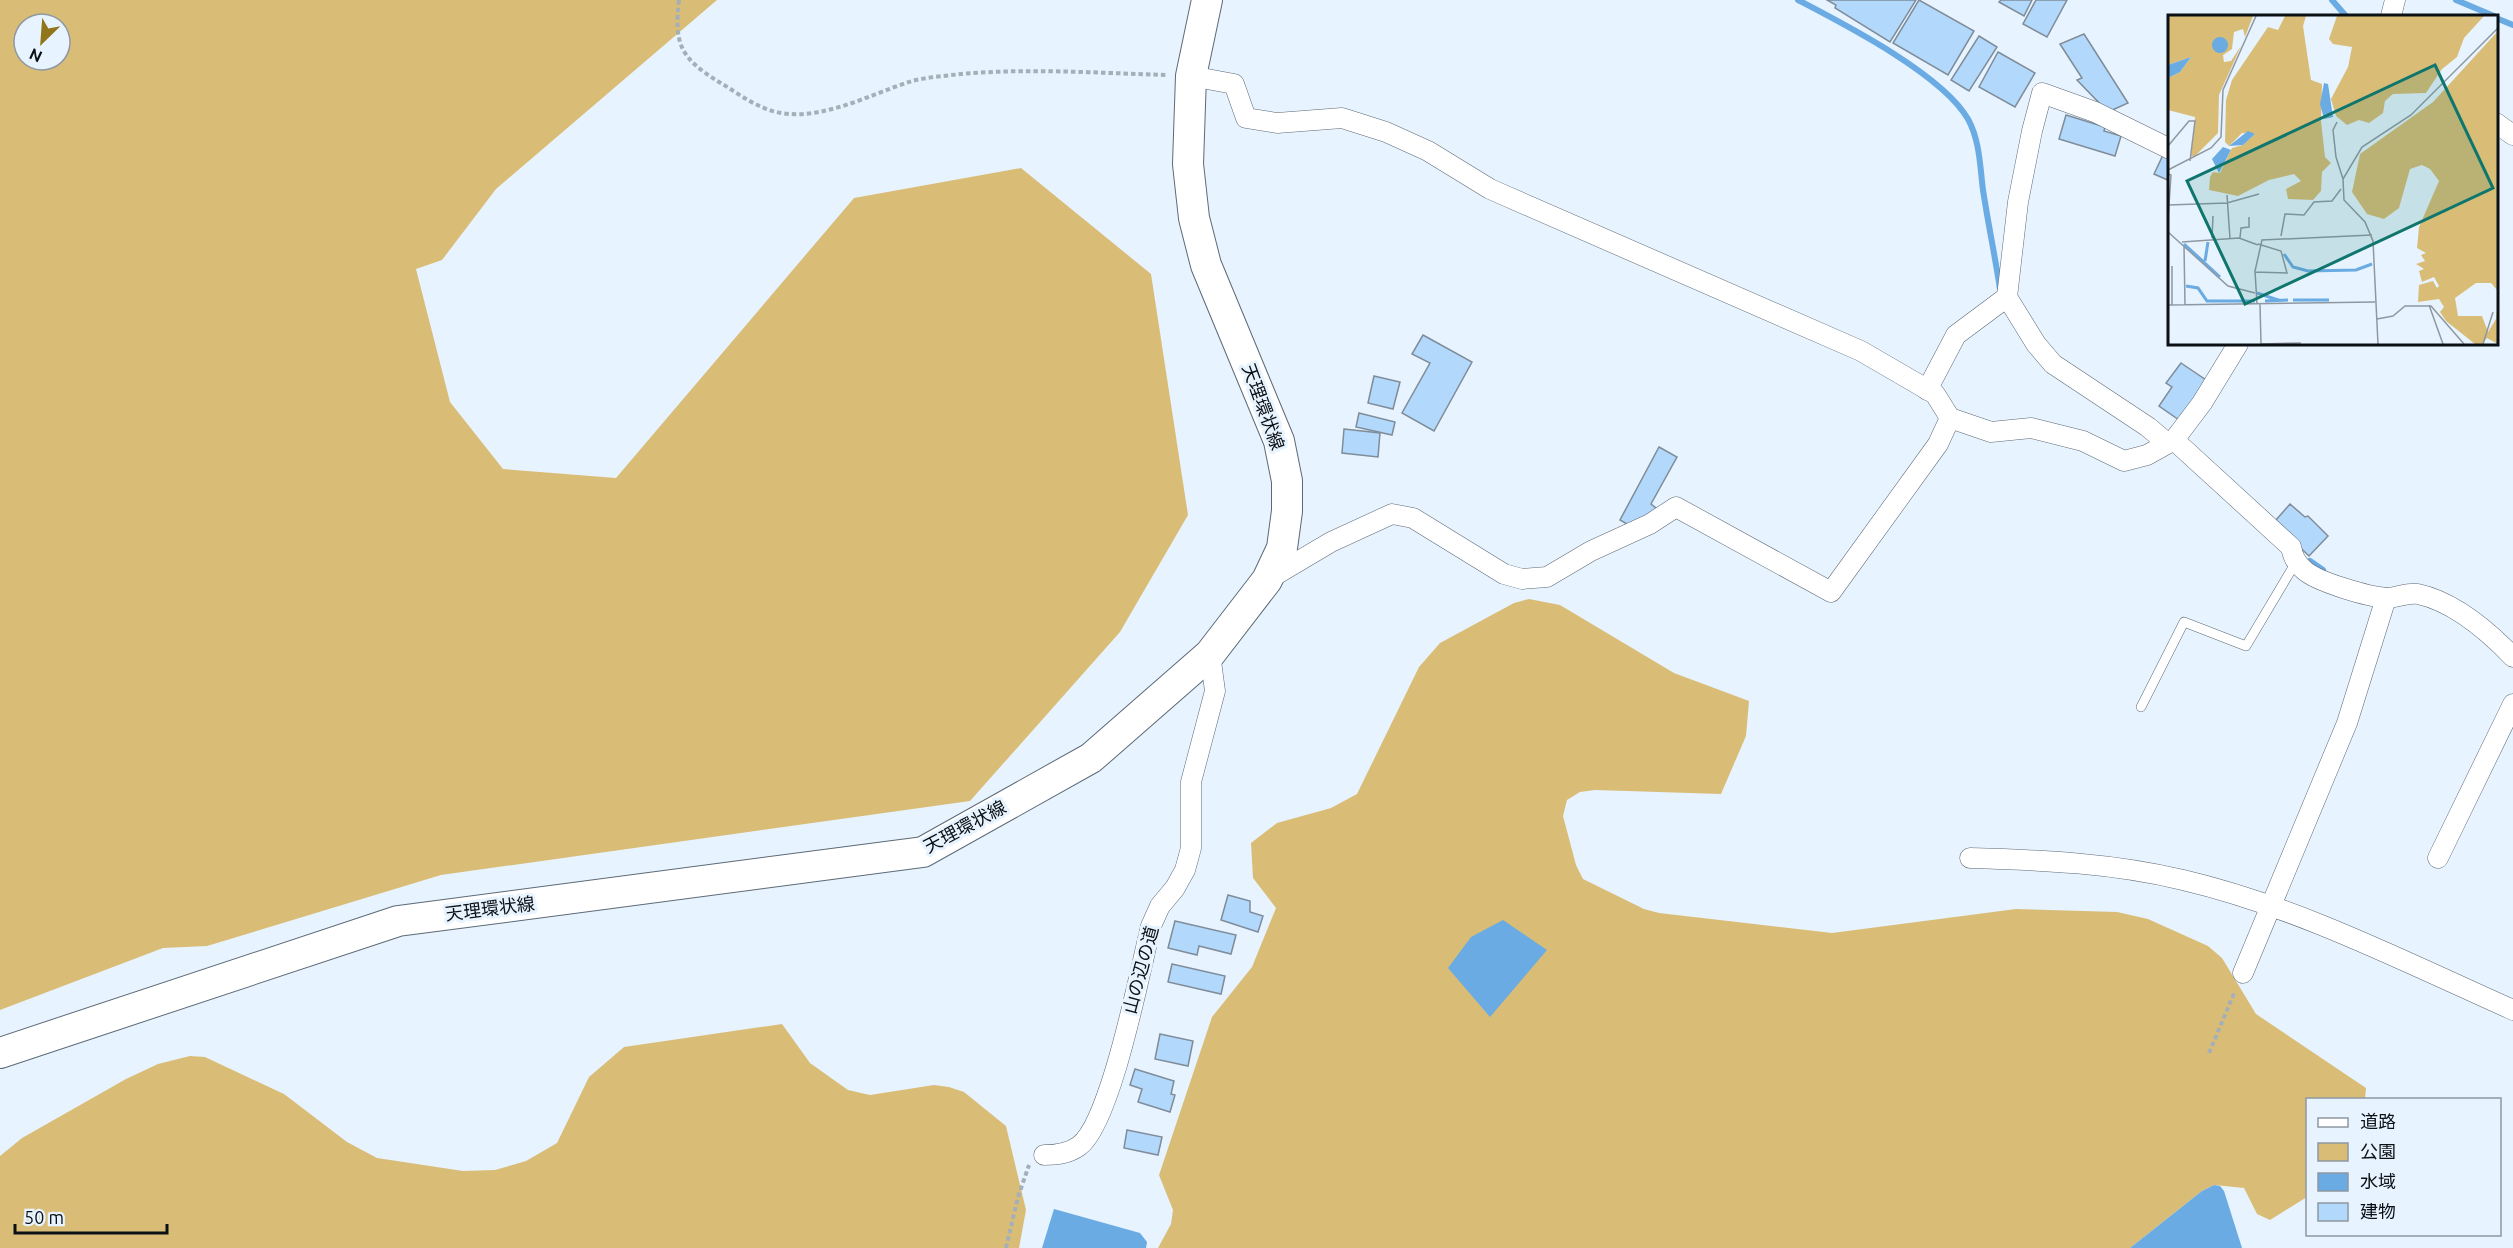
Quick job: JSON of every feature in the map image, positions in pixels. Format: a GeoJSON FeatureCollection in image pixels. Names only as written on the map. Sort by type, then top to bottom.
{"type":"FeatureCollection","features":[{"type":"Feature","properties":{"kind":"main road","name":"天理環状線"},"geometry":{"type":"LineString","coordinates":[[0,1053],[398,921],[923,852],[1091,758],[1210,654],[1267,580],[1282,548],[1287,511],[1287,481],[1279,441],[1206,265],[1194,218],[1188,164],[1191,76],[1207,0]]}},
{"type":"Feature","properties":{"kind":"street"},"geometry":{"type":"LineString","coordinates":[[2391,15],[2395,0]]}},
{"type":"Feature","properties":{"kind":"street"},"geometry":{"type":"LineString","coordinates":[[1191,76],[1234,84],[1246,118],[1277,123],[1342,118],[1386,132],[1428,151],[1490,189],[1861,351],[1935,394],[1950,418],[1991,432],[2031,428],[2084,441],[2124,461],[2147,455],[2170,442],[2202,404],[2237,345]]}},
{"type":"Feature","properties":{"kind":"street"},"geometry":{"type":"LineString","coordinates":[[2168,148],[2096,112],[2042,93],[2018,202],[2007,297],[2036,344],[2053,364],[2170,442],[2291,547],[2296,562],[2306,572],[2335,585],[2386,598],[2417,594],[2455,609],[2490,633],[2513,657]]}},
{"type":"Feature","properties":{"kind":"street"},"geometry":{"type":"LineString","coordinates":[[2498,124],[2513,135]]}},
{"type":"Feature","properties":{"kind":"street"},"geometry":{"type":"LineString","coordinates":[[1928,390],[1956,335],[2007,297]]}},
{"type":"Feature","properties":{"kind":"street"},"geometry":{"type":"LineString","coordinates":[[1267,580],[1331,542],[1392,514],[1413,518],[1504,574],[1522,579],[1547,577],[1591,551],[1650,524],[1676,507],[1832,592],[1938,444],[1950,418]]}},
{"type":"Feature","properties":{"kind":"street"},"geometry":{"type":"LineString","coordinates":[[2243,973],[2347,723],[2386,598]]}},
{"type":"Feature","properties":{"kind":"street","name":"山の辺の道"},"geometry":{"type":"LineString","coordinates":[[1044,1155],[1060,1155],[1079,1146],[1092,1130],[1106,1103],[1151,926],[1160,906],[1175,888],[1185,870],[1191,848],[1191,782],[1215,692],[1210,654]]}},
{"type":"Feature","properties":{"kind":"street"},"geometry":{"type":"LineString","coordinates":[[2438,858],[2513,704]]}},
{"type":"Feature","properties":{"kind":"street"},"geometry":{"type":"LineString","coordinates":[[1970,858],[2062,861],[2182,879],[2271,905],[2335,930],[2513,1010]]}},
{"type":"Feature","properties":{"kind":"lane"},"geometry":{"type":"LineString","coordinates":[[2141,707],[2184,622],[2246,646],[2296,562]]}},
{"type":"Feature","properties":{"kind":"path"},"geometry":{"type":"LineString","coordinates":[[679,0],[676,28],[679,44],[687,56],[706,74],[764,108],[785,113],[803,114],[830,109],[914,80],[961,74],[1055,72],[1191,76]]}},
{"type":"Feature","properties":{"kind":"path"},"geometry":{"type":"LineString","coordinates":[[2209,1053],[2243,973]]}},
{"type":"Feature","properties":{"kind":"path"},"geometry":{"type":"LineString","coordinates":[[1006,1248],[1025,1171],[1033,1158],[1044,1155]]}},
{"type":"Feature","properties":{"kind":"green space"},"geometry":{"type":"Polygon","coordinates":[[[0,0],[717,0],[496,189],[442,260],[416,269],[450,402],[503,469],[616,478],[854,198],[1021,168],[1151,274],[1188,515],[1120,632],[970,801],[441,875],[207,946],[163,948],[0,1010],[0,0]]]}},
{"type":"Feature","properties":{"kind":"green space"},"geometry":{"type":"Polygon","coordinates":[[[1529,599],[1560,605],[1674,673],[1749,701],[1746,736],[1721,794],[1595,790],[1580,792],[1567,800],[1563,816],[1576,865],[1583,879],[1644,909],[1659,913],[1832,933],[2016,909],[2117,912],[2148,919],[2208,946],[2222,958],[2256,1014],[2366,1088],[2365,1098],[2306,1098],[2306,1198],[2270,1220],[2257,1214],[2244,1188],[2214,1185],[2202,1191],[2130,1248],[1158,1248],[1171,1224],[1173,1210],[1159,1175],[1212,1017],[1252,967],[1276,908],[1253,878],[1251,843],[1277,823],[1331,808],[1357,794],[1419,667],[1440,643],[1514,603],[1529,599]]]}},
{"type":"Feature","properties":{"kind":"green space"},"geometry":{"type":"Polygon","coordinates":[[[782,1024],[810,1063],[848,1090],[870,1095],[934,1085],[949,1087],[964,1092],[1006,1126],[1026,1210],[1019,1248],[0,1248],[0,1156],[22,1138],[126,1079],[158,1064],[190,1056],[205,1057],[284,1094],[347,1142],[377,1158],[463,1171],[495,1170],[526,1161],[557,1143],[589,1077],[624,1047],[782,1024]]]}},
{"type":"Feature","properties":{"kind":"water"},"geometry":{"type":"Polygon","coordinates":[[[1503,920],[1547,950],[1490,1017],[1448,968],[1471,937],[1503,920]]]}},
{"type":"Feature","properties":{"kind":"water"},"geometry":{"type":"Polygon","coordinates":[[[2214,1185],[2220,1186],[2224,1191],[2242,1248],[2130,1248],[2202,1191],[2214,1185]]]}},
{"type":"Feature","properties":{"kind":"water"},"geometry":{"type":"Polygon","coordinates":[[[1054,1209],[1140,1233],[1147,1242],[1146,1248],[1042,1248],[1054,1209]]]}},
{"type":"Feature","properties":{"kind":"building"},"geometry":{"type":"Polygon","coordinates":[[[1827,0],[1916,0],[1890,42],[1835,8],[1836,5],[1827,0]]]}},
{"type":"Feature","properties":{"kind":"building"},"geometry":{"type":"Polygon","coordinates":[[[1919,0],[1974,31],[1948,75],[1893,43],[1919,0]]]}},
{"type":"Feature","properties":{"kind":"building"},"geometry":{"type":"Polygon","coordinates":[[[2001,0],[2032,0],[2024,16],[1999,2],[2001,0]]]}},
{"type":"Feature","properties":{"kind":"building"},"geometry":{"type":"Polygon","coordinates":[[[2036,0],[2067,0],[2047,37],[2023,24],[2036,0]]]}},
{"type":"Feature","properties":{"kind":"building"},"geometry":{"type":"Polygon","coordinates":[[[2084,34],[2128,103],[2108,112],[2077,80],[2082,78],[2060,44],[2084,34]]]}},
{"type":"Feature","properties":{"kind":"building"},"geometry":{"type":"Polygon","coordinates":[[[1979,36],[1997,47],[1969,91],[1951,80],[1979,36]]]}},
{"type":"Feature","properties":{"kind":"building"},"geometry":{"type":"Polygon","coordinates":[[[1998,52],[2035,73],[2015,107],[1979,87],[1998,52]]]}},
{"type":"Feature","properties":{"kind":"building"},"geometry":{"type":"Polygon","coordinates":[[[2066,115],[2105,127],[2104,131],[2121,136],[2115,156],[2059,139],[2066,115]]]}},
{"type":"Feature","properties":{"kind":"building"},"geometry":{"type":"Polygon","coordinates":[[[2163,155],[2168,157],[2168,180],[2154,174],[2163,155]]]}},
{"type":"Feature","properties":{"kind":"building"},"geometry":{"type":"Polygon","coordinates":[[[1423,335],[1472,362],[1434,431],[1402,413],[1430,363],[1412,354],[1423,335]]]}},
{"type":"Feature","properties":{"kind":"building"},"geometry":{"type":"Polygon","coordinates":[[[2181,363],[2209,382],[2182,422],[2159,406],[2172,387],[2166,383],[2181,363]]]}},
{"type":"Feature","properties":{"kind":"building"},"geometry":{"type":"Polygon","coordinates":[[[1374,376],[1400,382],[1393,409],[1368,403],[1374,376]]]}},
{"type":"Feature","properties":{"kind":"building"},"geometry":{"type":"Polygon","coordinates":[[[1359,413],[1395,422],[1392,435],[1356,427],[1359,413]]]}},
{"type":"Feature","properties":{"kind":"building"},"geometry":{"type":"Polygon","coordinates":[[[1344,429],[1380,433],[1378,457],[1342,453],[1344,429]]]}},
{"type":"Feature","properties":{"kind":"building"},"geometry":{"type":"Polygon","coordinates":[[[1659,447],[1677,457],[1651,504],[1656,508],[1649,520],[1632,527],[1620,520],[1659,447]]]}},
{"type":"Feature","properties":{"kind":"building"},"geometry":{"type":"Polygon","coordinates":[[[2290,504],[2305,517],[2308,516],[2328,536],[2309,556],[2279,527],[2276,520],[2290,504]]]}},
{"type":"Feature","properties":{"kind":"building"},"geometry":{"type":"Polygon","coordinates":[[[1228,895],[1250,901],[1250,912],[1263,916],[1258,932],[1221,920],[1228,895]]]}},
{"type":"Feature","properties":{"kind":"building"},"geometry":{"type":"Polygon","coordinates":[[[1175,921],[1236,935],[1231,954],[1199,946],[1197,955],[1168,948],[1175,921]]]}},
{"type":"Feature","properties":{"kind":"building"},"geometry":{"type":"Polygon","coordinates":[[[1172,964],[1225,976],[1221,994],[1168,982],[1172,964]]]}},
{"type":"Feature","properties":{"kind":"building"},"geometry":{"type":"Polygon","coordinates":[[[1160,1034],[1193,1041],[1188,1066],[1155,1059],[1160,1034]]]}},
{"type":"Feature","properties":{"kind":"building"},"geometry":{"type":"Polygon","coordinates":[[[1135,1069],[1174,1081],[1171,1094],[1175,1095],[1170,1112],[1138,1102],[1142,1089],[1130,1085],[1135,1069]]]}},
{"type":"Feature","properties":{"kind":"building"},"geometry":{"type":"Polygon","coordinates":[[[1127,1130],[1162,1137],[1158,1155],[1124,1148],[1127,1130]]]}},
{"type":"Feature","properties":{"kind":"waterway"},"geometry":{"type":"LineString","coordinates":[[1798,0],[1865,36],[1915,68],[1955,102],[1968,119],[1977,145],[2000,289]]}},
{"type":"Feature","properties":{"kind":"waterway"},"geometry":{"type":"LineString","coordinates":[[2332,0],[2345,15]]}},
{"type":"Feature","properties":{"kind":"waterway"},"geometry":{"type":"LineString","coordinates":[[2456,0],[2492,15]]}},
{"type":"Feature","properties":{"kind":"waterway"},"geometry":{"type":"LineString","coordinates":[[2498,19],[2513,25]]}},
{"type":"Feature","properties":{"kind":"waterway"},"geometry":{"type":"LineString","coordinates":[[2310,561],[2323,570]]}}]}
